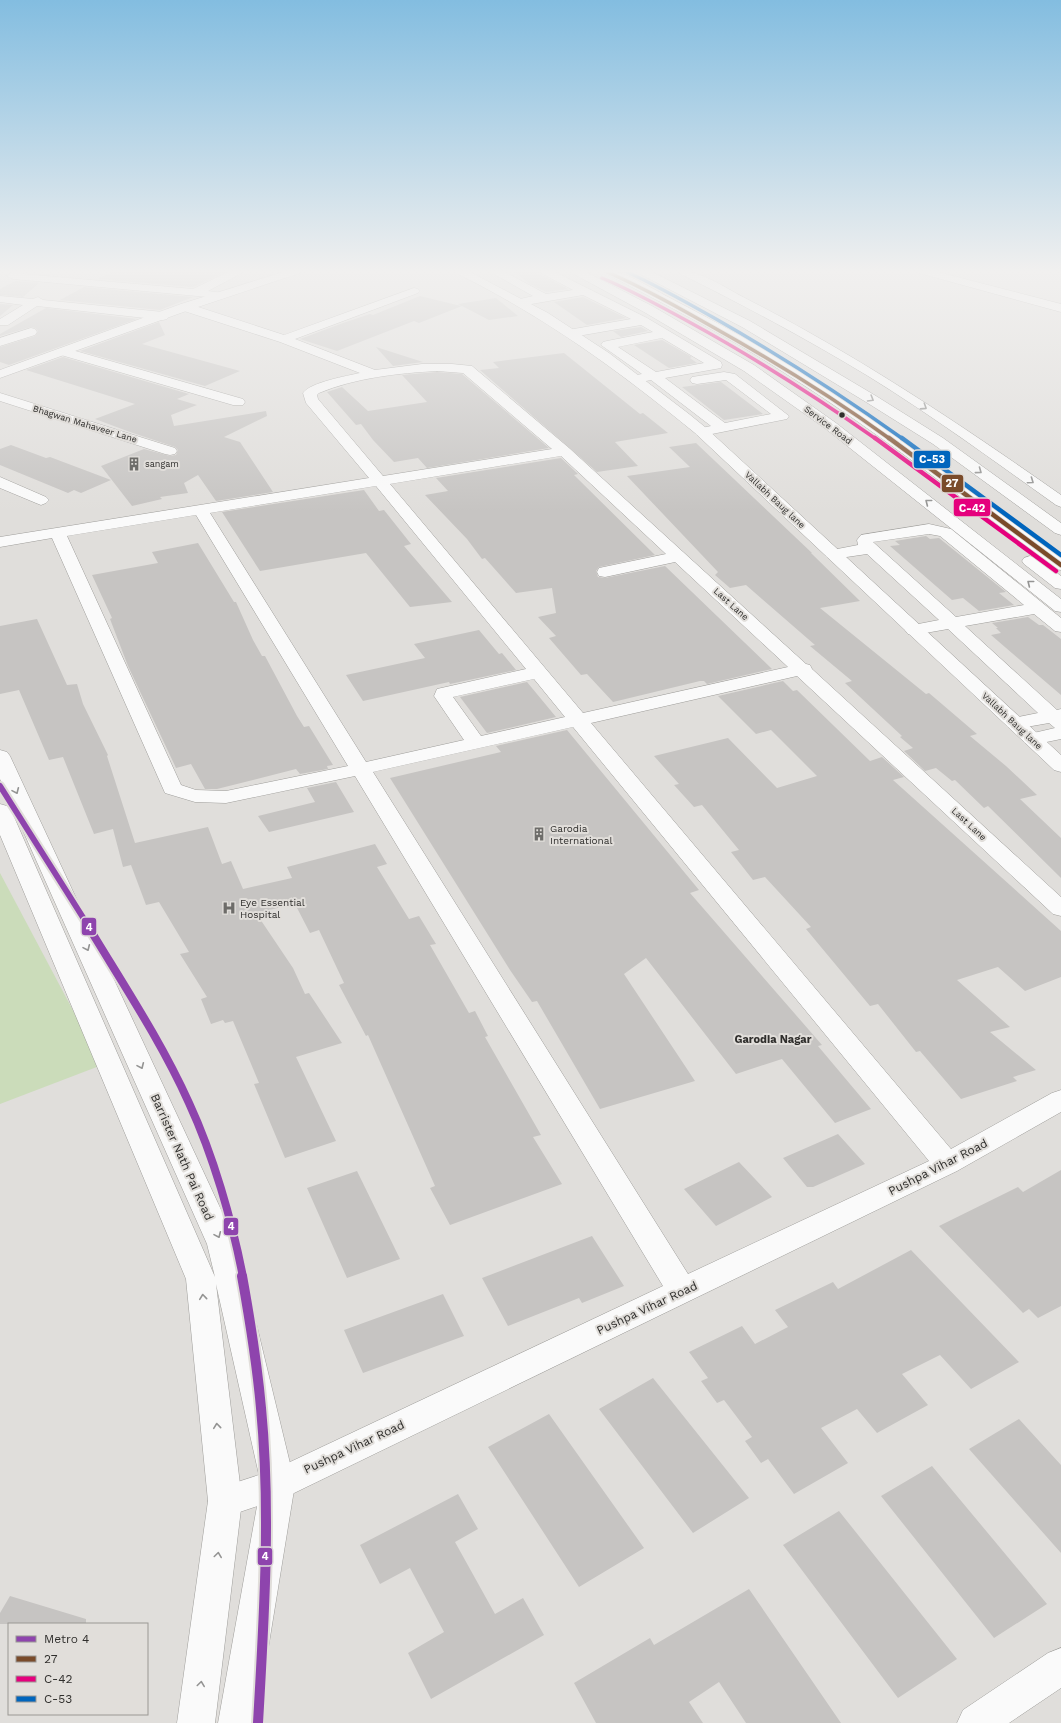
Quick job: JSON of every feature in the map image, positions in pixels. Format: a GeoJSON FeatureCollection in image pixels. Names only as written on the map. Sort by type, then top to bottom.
{"type":"FeatureCollection","features":[{"type":"Feature","properties":{"kind":"main road"},"geometry":{"type":"LineString","coordinates":[[316,351],[373,374]]}},
{"type":"Feature","properties":{"kind":"main road","name":"Vallabh Baug lane"},"geometry":{"type":"LineString","coordinates":[[602,351],[650,381],[702,432],[1061,766]]}},
{"type":"Feature","properties":{"kind":"main road"},"geometry":{"type":"LineString","coordinates":[[615,351],[650,381],[722,428]]}},
{"type":"Feature","properties":{"kind":"main road"},"geometry":{"type":"LineString","coordinates":[[650,381],[716,365],[693,351]]}},
{"type":"Feature","properties":{"kind":"main road","name":"Service Road"},"geometry":{"type":"LineString","coordinates":[[721,351],[749,368],[831,426],[1061,607]]}},
{"type":"Feature","properties":{"kind":"main road"},"geometry":{"type":"LineString","coordinates":[[757,351],[808,382],[906,449],[1061,565]]}},
{"type":"Feature","properties":{"kind":"main road"},"geometry":{"type":"LineString","coordinates":[[791,351],[938,441],[1061,530]]}},
{"type":"Feature","properties":{"kind":"main road"},"geometry":{"type":"LineString","coordinates":[[836,351],[924,407],[1061,502]]}},
{"type":"Feature","properties":{"kind":"main road"},"geometry":{"type":"LineString","coordinates":[[0,374],[65,352],[238,402]]}},
{"type":"Feature","properties":{"kind":"main road","name":"Last Lane"},"geometry":{"type":"LineString","coordinates":[[380,481],[310,400],[310,393],[320,388],[373,374],[448,366],[467,369],[564,451],[1061,909]]}},
{"type":"Feature","properties":{"kind":"main road"},"geometry":{"type":"LineString","coordinates":[[650,381],[727,376],[782,416],[702,432]]}},
{"type":"Feature","properties":{"kind":"main road"},"geometry":{"type":"LineString","coordinates":[[808,382],[831,411],[1061,584]]}},
{"type":"Feature","properties":{"kind":"main road","name":"Bhagwan Mahaveer Lane"},"geometry":{"type":"LineString","coordinates":[[0,397],[170,451]]}},
{"type":"Feature","properties":{"kind":"main road"},"geometry":{"type":"LineString","coordinates":[[0,542],[564,451]]}},
{"type":"Feature","properties":{"kind":"main road"},"geometry":{"type":"LineString","coordinates":[[380,481],[947,1164]]}},
{"type":"Feature","properties":{"kind":"main road"},"geometry":{"type":"LineString","coordinates":[[0,482],[41,500]]}},
{"type":"Feature","properties":{"kind":"main road"},"geometry":{"type":"LineString","coordinates":[[201,510],[682,1291]]}},
{"type":"Feature","properties":{"kind":"main road"},"geometry":{"type":"LineString","coordinates":[[1059,722],[865,543],[865,540],[867,538],[929,529],[941,531],[1061,627]]}},
{"type":"Feature","properties":{"kind":"main road"},"geometry":{"type":"LineString","coordinates":[[58,533],[172,789],[195,796],[226,797],[361,769],[802,670]]}},
{"type":"Feature","properties":{"kind":"main road"},"geometry":{"type":"LineString","coordinates":[[833,554],[871,548]]}},
{"type":"Feature","properties":{"kind":"main road"},"geometry":{"type":"LineString","coordinates":[[605,572],[679,556]]}},
{"type":"Feature","properties":{"kind":"main road"},"geometry":{"type":"LineString","coordinates":[[909,625],[1031,602]]}},
{"type":"Feature","properties":{"kind":"main road"},"geometry":{"type":"LineString","coordinates":[[476,743],[443,696],[444,693],[538,672]]}},
{"type":"Feature","properties":{"kind":"main road"},"geometry":{"type":"LineString","coordinates":[[1015,723],[1059,722]]}},
{"type":"Feature","properties":{"kind":"main road"},"geometry":{"type":"LineString","coordinates":[[1032,739],[1059,722]]}},
{"type":"Feature","properties":{"kind":"main road","name":"Barrister Nath Pai Road"},"geometry":{"type":"LineString","coordinates":[[0,756],[222,1244],[278,1484],[237,1723]]}},
{"type":"Feature","properties":{"kind":"main road"},"geometry":{"type":"LineString","coordinates":[[0,810],[202,1279],[225,1501],[196,1723]]}},
{"type":"Feature","properties":{"kind":"main road","name":"Pushpa Vihar Road"},"geometry":{"type":"LineString","coordinates":[[225,1501],[278,1484],[947,1164],[1061,1100]]}},
{"type":"Feature","properties":{"kind":"main road"},"geometry":{"type":"LineString","coordinates":[[976,1723],[1061,1666]]}},
{"type":"Feature","properties":{"kind":"green space"},"geometry":{"type":"Polygon","coordinates":[[[0,873],[102,1065],[0,1104],[0,873]]]}},
{"type":"Feature","properties":{"kind":"building"},"geometry":{"type":"Polygon","coordinates":[[[0,351],[47,351],[9,365],[0,362],[0,351]]]}},
{"type":"Feature","properties":{"kind":"building"},"geometry":{"type":"Polygon","coordinates":[[[81,351],[169,351],[240,371],[205,386],[81,351]]]}},
{"type":"Feature","properties":{"kind":"building"},"geometry":{"type":"Polygon","coordinates":[[[380,351],[390,351],[423,362],[393,366],[380,351]]]}},
{"type":"Feature","properties":{"kind":"building"},"geometry":{"type":"Polygon","coordinates":[[[644,351],[682,351],[692,357],[690,358],[697,363],[669,368],[644,351]]]}},
{"type":"Feature","properties":{"kind":"building"},"geometry":{"type":"Polygon","coordinates":[[[564,353],[640,414],[643,413],[668,433],[615,442],[638,466],[597,472],[480,370],[499,368],[493,362],[564,353]]]}},
{"type":"Feature","properties":{"kind":"building"},"geometry":{"type":"Polygon","coordinates":[[[63,357],[189,394],[177,399],[197,405],[171,415],[174,426],[266,411],[267,416],[224,437],[240,442],[273,492],[216,501],[198,475],[184,483],[188,493],[160,497],[162,499],[132,506],[101,466],[144,449],[170,456],[176,455],[178,450],[175,447],[95,419],[135,404],[26,370],[63,357]]]}},
{"type":"Feature","properties":{"kind":"building"},"geometry":{"type":"Polygon","coordinates":[[[437,372],[462,374],[549,448],[427,468],[418,458],[394,462],[373,440],[361,424],[356,425],[327,392],[342,387],[368,411],[427,402],[402,375],[437,372]]]}},
{"type":"Feature","properties":{"kind":"building"},"geometry":{"type":"Polygon","coordinates":[[[721,382],[763,414],[724,420],[682,387],[721,382]]]}},
{"type":"Feature","properties":{"kind":"building"},"geometry":{"type":"Polygon","coordinates":[[[696,443],[812,553],[860,601],[820,608],[926,694],[929,693],[977,734],[970,736],[1006,766],[1037,795],[1020,799],[1061,838],[1061,878],[988,806],[984,808],[955,780],[952,781],[936,768],[925,771],[904,751],[913,748],[845,683],[852,681],[810,646],[815,645],[746,585],[730,588],[715,575],[718,572],[627,476],[690,467],[669,447],[696,443]]]}},
{"type":"Feature","properties":{"kind":"building"},"geometry":{"type":"Polygon","coordinates":[[[11,445],[46,458],[50,457],[111,480],[81,493],[74,490],[68,493],[0,465],[0,449],[11,445]]]}},
{"type":"Feature","properties":{"kind":"building"},"geometry":{"type":"Polygon","coordinates":[[[561,458],[578,474],[574,475],[655,555],[599,567],[596,571],[598,577],[605,578],[665,566],[772,669],[707,684],[704,681],[700,681],[613,702],[587,674],[581,675],[549,638],[556,636],[538,617],[556,613],[552,588],[516,593],[485,558],[482,559],[467,539],[425,495],[448,491],[436,478],[561,458]]]}},
{"type":"Feature","properties":{"kind":"building"},"geometry":{"type":"Polygon","coordinates":[[[364,490],[379,511],[384,510],[411,544],[404,546],[452,602],[410,607],[366,553],[260,571],[222,512],[364,490]]]}},
{"type":"Feature","properties":{"kind":"building"},"geometry":{"type":"Polygon","coordinates":[[[926,536],[930,539],[939,538],[1006,592],[999,593],[1014,605],[979,611],[963,598],[952,600],[890,546],[900,545],[895,541],[926,536]]]}},
{"type":"Feature","properties":{"kind":"building"},"geometry":{"type":"Polygon","coordinates":[[[198,543],[234,602],[236,602],[253,640],[262,656],[265,656],[297,716],[304,727],[309,726],[333,765],[327,766],[328,769],[300,774],[296,769],[217,789],[205,789],[191,764],[176,768],[128,666],[110,619],[112,618],[92,575],[158,563],[152,552],[198,543]]]}},
{"type":"Feature","properties":{"kind":"building"},"geometry":{"type":"Polygon","coordinates":[[[1028,617],[1039,625],[1043,625],[1061,639],[1061,695],[991,635],[1001,633],[992,623],[1028,617]]]}},
{"type":"Feature","properties":{"kind":"building"},"geometry":{"type":"Polygon","coordinates":[[[37,619],[67,685],[77,684],[83,704],[108,755],[107,756],[135,843],[208,827],[222,864],[231,861],[243,889],[292,878],[287,867],[375,844],[387,864],[377,867],[409,919],[419,916],[436,944],[430,945],[469,1013],[475,1011],[488,1036],[485,1037],[541,1135],[533,1137],[562,1184],[450,1225],[430,1188],[435,1186],[368,1035],[366,1036],[339,985],[344,983],[319,930],[310,933],[295,904],[256,913],[293,968],[305,994],[309,993],[342,1043],[296,1057],[336,1141],[285,1158],[254,1084],[259,1083],[233,1021],[225,1023],[223,1020],[211,1024],[201,999],[207,997],[180,954],[189,952],[159,902],[146,905],[131,865],[123,867],[113,829],[94,834],[63,757],[49,760],[19,690],[0,694],[0,626],[37,619]]]}},
{"type":"Feature","properties":{"kind":"building"},"geometry":{"type":"Polygon","coordinates":[[[479,630],[499,654],[502,653],[516,670],[450,684],[449,682],[363,701],[346,675],[425,658],[414,644],[479,630]]]}},
{"type":"Feature","properties":{"kind":"building"},"geometry":{"type":"Polygon","coordinates":[[[783,681],[793,691],[797,690],[870,761],[882,757],[904,777],[893,780],[1061,931],[1061,977],[1025,991],[998,967],[957,980],[1010,1027],[990,1032],[1036,1070],[1013,1077],[1017,1081],[961,1099],[920,1051],[916,1052],[878,1004],[870,1006],[806,929],[811,927],[765,877],[753,880],[731,852],[739,850],[702,805],[694,807],[674,785],[679,784],[654,756],[728,738],[777,788],[817,776],[771,730],[756,734],[718,696],[783,681]]]}},
{"type":"Feature","properties":{"kind":"building"},"geometry":{"type":"Polygon","coordinates":[[[527,682],[556,717],[487,733],[460,697],[527,682]]]}},
{"type":"Feature","properties":{"kind":"building"},"geometry":{"type":"Polygon","coordinates":[[[567,730],[699,890],[690,893],[822,1045],[818,1046],[871,1109],[835,1123],[782,1059],[736,1074],[646,958],[624,974],[695,1081],[600,1109],[537,1001],[532,1002],[510,970],[390,778],[501,752],[496,746],[567,730]]]}},
{"type":"Feature","properties":{"kind":"building"},"geometry":{"type":"Polygon","coordinates":[[[336,782],[354,812],[269,832],[258,816],[315,802],[307,788],[336,782]]]}},
{"type":"Feature","properties":{"kind":"building"},"geometry":{"type":"Polygon","coordinates":[[[838,1134],[865,1164],[813,1187],[807,1187],[783,1158],[838,1134]]]}},
{"type":"Feature","properties":{"kind":"building"},"geometry":{"type":"Polygon","coordinates":[[[739,1162],[772,1197],[716,1226],[684,1189],[739,1162]]]}},
{"type":"Feature","properties":{"kind":"building"},"geometry":{"type":"Polygon","coordinates":[[[1061,1170],[1061,1306],[1038,1318],[1029,1309],[1023,1313],[939,1226],[1018,1187],[1023,1192],[1061,1170]]]}},
{"type":"Feature","properties":{"kind":"building"},"geometry":{"type":"Polygon","coordinates":[[[357,1171],[400,1259],[347,1278],[307,1188],[357,1171]]]}},
{"type":"Feature","properties":{"kind":"building"},"geometry":{"type":"Polygon","coordinates":[[[592,1236],[624,1286],[582,1303],[579,1298],[508,1326],[482,1278],[592,1236]]]}},
{"type":"Feature","properties":{"kind":"building"},"geometry":{"type":"Polygon","coordinates":[[[911,1250],[1019,1362],[971,1389],[940,1355],[902,1374],[928,1405],[877,1433],[857,1409],[821,1428],[848,1463],[794,1494],[768,1459],[761,1463],[745,1441],[752,1437],[724,1400],[717,1403],[701,1381],[708,1378],[689,1352],[742,1326],[755,1344],[788,1327],[775,1310],[833,1282],[838,1289],[911,1250]]]}},
{"type":"Feature","properties":{"kind":"building"},"geometry":{"type":"Polygon","coordinates":[[[443,1294],[464,1336],[363,1373],[344,1330],[443,1294]]]}},
{"type":"Feature","properties":{"kind":"building"},"geometry":{"type":"Polygon","coordinates":[[[653,1378],[749,1498],[693,1533],[599,1409],[653,1378]]]}},
{"type":"Feature","properties":{"kind":"building"},"geometry":{"type":"Polygon","coordinates":[[[549,1414],[644,1548],[579,1587],[488,1447],[549,1414]]]}},
{"type":"Feature","properties":{"kind":"building"},"geometry":{"type":"Polygon","coordinates":[[[1019,1419],[1061,1465],[1061,1553],[969,1449],[1019,1419]]]}},
{"type":"Feature","properties":{"kind":"building"},"geometry":{"type":"Polygon","coordinates":[[[932,1466],[1047,1604],[994,1638],[881,1496],[932,1466]]]}},
{"type":"Feature","properties":{"kind":"building"},"geometry":{"type":"Polygon","coordinates":[[[458,1494],[478,1529],[455,1542],[495,1614],[523,1598],[544,1635],[431,1699],[408,1653],[444,1632],[410,1568],[380,1584],[360,1545],[458,1494]]]}},
{"type":"Feature","properties":{"kind":"building"},"geometry":{"type":"Polygon","coordinates":[[[839,1511],[957,1659],[898,1698],[783,1545],[839,1511]]]}},
{"type":"Feature","properties":{"kind":"building"},"geometry":{"type":"Polygon","coordinates":[[[749,1589],[841,1723],[746,1723],[719,1682],[689,1702],[703,1723],[596,1723],[574,1683],[650,1638],[654,1645],[749,1589]]]}},
{"type":"Feature","properties":{"kind":"building"},"geometry":{"type":"Polygon","coordinates":[[[10,1596],[86,1619],[86,1623],[0,1624],[0,1613],[10,1596]]]}},
{"type":"Feature","properties":{"kind":"metro line","name":"4"},"geometry":{"type":"LineString","coordinates":[[0,786],[71,898],[163,1051],[190,1105],[218,1179],[238,1254],[253,1331],[261,1409],[265,1488],[265,1567],[263,1645],[258,1723]]}},
{"type":"Feature","properties":{"kind":"transit line","name":"C-42"},"geometry":{"type":"LineString","coordinates":[[741,351],[839,413],[884,444],[1056,571]]}},
{"type":"Feature","properties":{"kind":"transit line","name":"27"},"geometry":{"type":"LineString","coordinates":[[756,351],[843,406],[975,500],[1061,565]]}},
{"type":"Feature","properties":{"kind":"transit line","name":"C-53"},"geometry":{"type":"LineString","coordinates":[[771,351],[843,397],[888,428],[1061,555]]}},
{"type":"Feature","properties":{"kind":"place","name":"sangam"},"geometry":{"type":"Point","coordinates":[134,464]}},
{"type":"Feature","properties":{"kind":"place","name":"Garodia International"},"geometry":{"type":"Point","coordinates":[539,834]}},
{"type":"Feature","properties":{"kind":"place","name":"Eye Essential Hospital"},"geometry":{"type":"Point","coordinates":[229,908]}},
{"type":"Feature","properties":{"kind":"district","name":"Garodia Nagar"},"geometry":{"type":"Point","coordinates":[773,1039]}}]}
